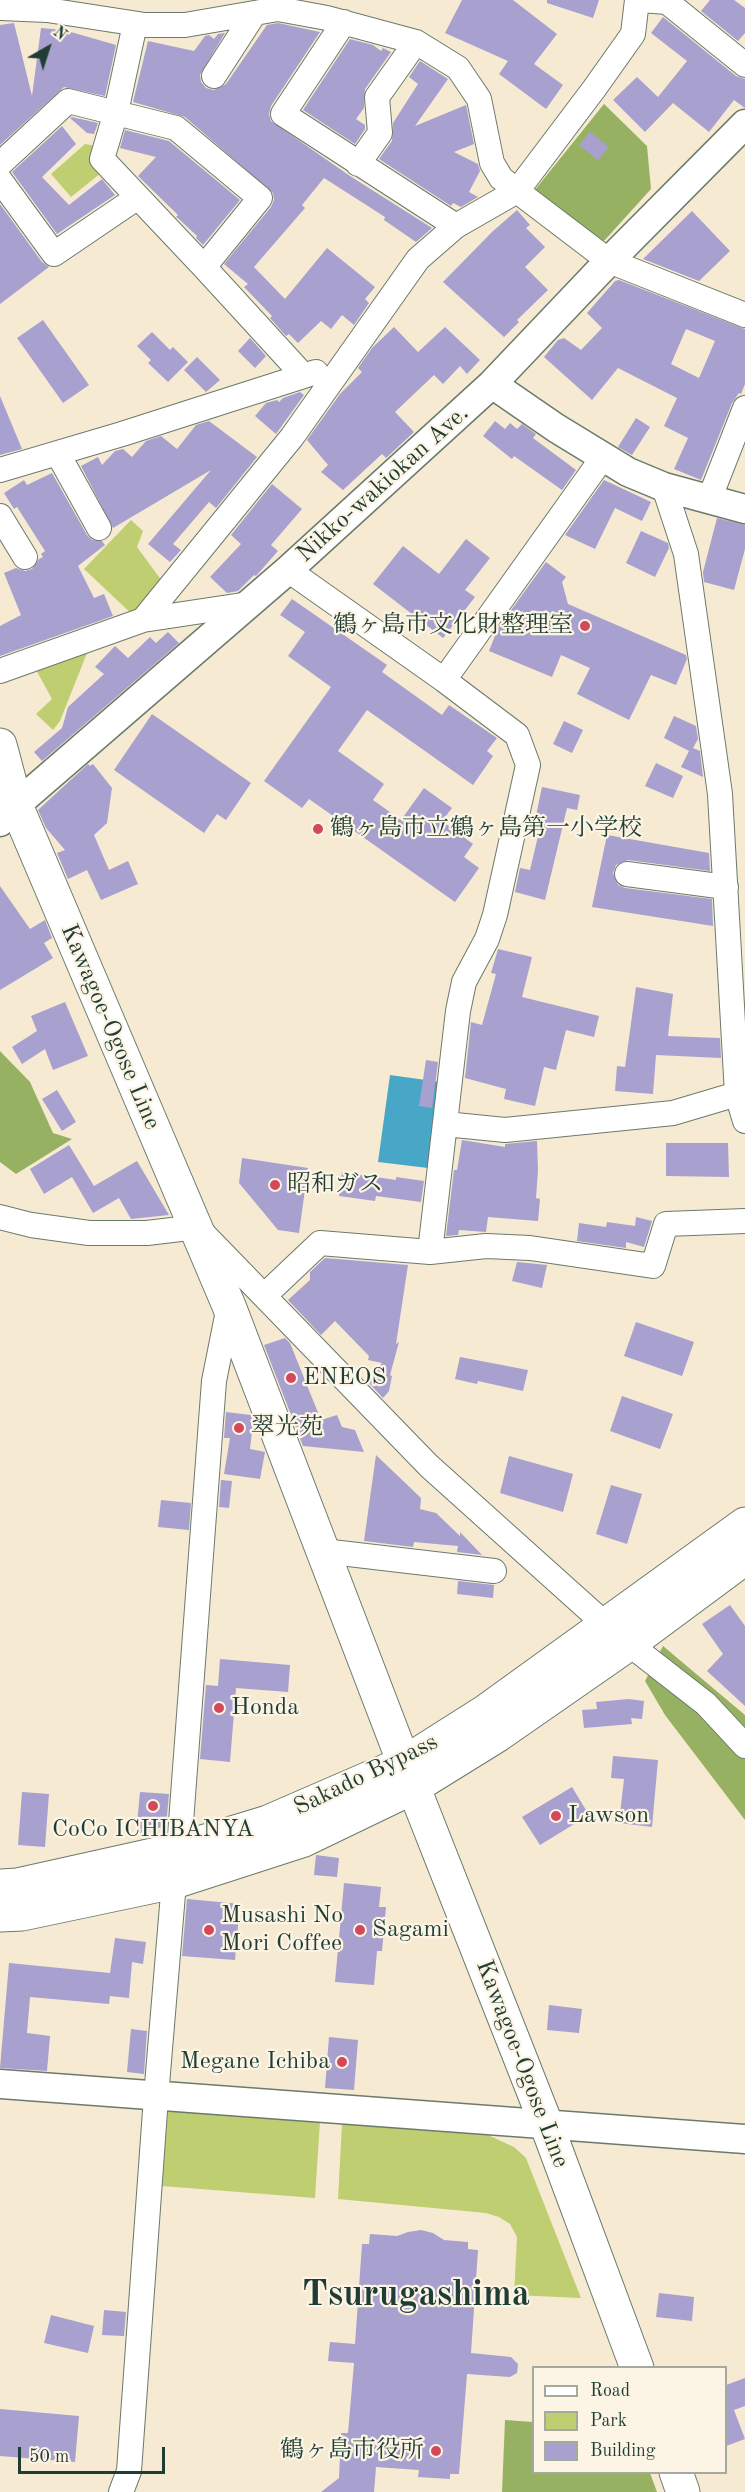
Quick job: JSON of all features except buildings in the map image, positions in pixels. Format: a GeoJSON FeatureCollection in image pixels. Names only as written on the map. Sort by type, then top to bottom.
{"type":"FeatureCollection","features":[{"type":"Feature","properties":{"kind":"main road","name":"Kawagoe-Ogose Line"},"geometry":{"type":"LineString","coordinates":[[0,745],[8,813],[197,1227],[229,1306],[547,2126],[637,2366]]}},
{"type":"Feature","properties":{"kind":"main road","name":"Sakado Bypass"},"geometry":{"type":"LineString","coordinates":[[617,1635],[745,1524]]}},
{"type":"Feature","properties":{"kind":"main road","name":"Sakado Bypass"},"geometry":{"type":"LineString","coordinates":[[0,1915],[21,1914],[174,1882],[304,1840],[409,1775],[486,1711],[745,1558]]}},
{"type":"Feature","properties":{"kind":"main road","name":"Sakado Bypass"},"geometry":{"type":"LineString","coordinates":[[0,1886],[16,1885],[179,1850],[409,1775]]}},
{"type":"Feature","properties":{"kind":"main road"},"geometry":{"type":"LineString","coordinates":[[677,2474],[683,2492]]}},
{"type":"Feature","properties":{"kind":"street"},"geometry":{"type":"LineString","coordinates":[[143,620],[292,437],[418,259],[456,226],[517,191],[594,90],[633,34],[639,0],[667,2],[689,8],[745,65]]}},
{"type":"Feature","properties":{"kind":"street"},"geometry":{"type":"LineString","coordinates":[[0,9],[46,5],[135,24],[185,25],[267,8],[344,22],[416,42],[458,68],[479,99],[492,163],[501,178],[609,261],[745,315]]}},
{"type":"Feature","properties":{"kind":"street"},"geometry":{"type":"LineString","coordinates":[[214,76],[267,8]]}},
{"type":"Feature","properties":{"kind":"street"},"geometry":{"type":"LineString","coordinates":[[344,22],[283,114],[456,226]]}},
{"type":"Feature","properties":{"kind":"street"},"geometry":{"type":"LineString","coordinates":[[135,24],[116,112],[102,159],[303,375]]}},
{"type":"Feature","properties":{"kind":"street"},"geometry":{"type":"LineString","coordinates":[[358,164],[380,133],[377,97],[416,42]]}},
{"type":"Feature","properties":{"kind":"street"},"geometry":{"type":"LineString","coordinates":[[0,164],[68,101],[176,128],[260,198],[204,267]]}},
{"type":"Feature","properties":{"kind":"street","name":"Nikko-wakiokan Ave."},"geometry":{"type":"LineString","coordinates":[[8,813],[288,570],[492,384],[609,261],[745,124]]}},
{"type":"Feature","properties":{"kind":"street"},"geometry":{"type":"LineString","coordinates":[[0,180],[54,254],[138,197]]}},
{"type":"Feature","properties":{"kind":"street"},"geometry":{"type":"LineString","coordinates":[[0,470],[58,454],[303,375],[340,367]]}},
{"type":"Feature","properties":{"kind":"street"},"geometry":{"type":"LineString","coordinates":[[492,384],[556,428],[628,472],[664,487],[745,509]]}},
{"type":"Feature","properties":{"kind":"street"},"geometry":{"type":"LineString","coordinates":[[709,501],[745,408]]}},
{"type":"Feature","properties":{"kind":"street"},"geometry":{"type":"LineString","coordinates":[[58,454],[99,528]]}},
{"type":"Feature","properties":{"kind":"street"},"geometry":{"type":"LineString","coordinates":[[444,680],[603,457]]}},
{"type":"Feature","properties":{"kind":"street"},"geometry":{"type":"LineString","coordinates":[[664,487],[686,554],[720,794],[737,1094],[745,1121]]}},
{"type":"Feature","properties":{"kind":"street"},"geometry":{"type":"LineString","coordinates":[[0,516],[25,557]]}},
{"type":"Feature","properties":{"kind":"street"},"geometry":{"type":"LineString","coordinates":[[288,570],[444,680],[517,735],[528,765],[495,915],[487,939],[464,982],[460,1001],[430,1252]]}},
{"type":"Feature","properties":{"kind":"street"},"geometry":{"type":"LineString","coordinates":[[0,671],[143,620],[249,603]]}},
{"type":"Feature","properties":{"kind":"street"},"geometry":{"type":"LineString","coordinates":[[627,874],[726,887]]}},
{"type":"Feature","properties":{"kind":"street"},"geometry":{"type":"LineString","coordinates":[[445,1124],[505,1130],[634,1118],[674,1113],[737,1094]]}},
{"type":"Feature","properties":{"kind":"street"},"geometry":{"type":"LineString","coordinates":[[0,1217],[31,1225],[89,1233],[147,1233],[197,1227],[429,1466],[617,1635],[706,1704],[745,1746]]}},
{"type":"Feature","properties":{"kind":"street"},"geometry":{"type":"LineString","coordinates":[[264,1296],[320,1243],[430,1252],[486,1246],[530,1248],[653,1266],[666,1224],[745,1221]]}},
{"type":"Feature","properties":{"kind":"street"},"geometry":{"type":"LineString","coordinates":[[179,1850],[214,1381],[229,1306]]}},
{"type":"Feature","properties":{"kind":"street"},"geometry":{"type":"LineString","coordinates":[[323,1551],[495,1572]]}},
{"type":"Feature","properties":{"kind":"street"},"geometry":{"type":"LineString","coordinates":[[121,2492],[129,2471],[174,1882]]}},
{"type":"Feature","properties":{"kind":"street"},"geometry":{"type":"LineString","coordinates":[[0,2084],[745,2139]]}},
{"type":"Feature","properties":{"kind":"green space"},"geometry":{"type":"Polygon","coordinates":[[[604,104],[647,146],[651,189],[604,241],[534,191],[604,104]]]}},
{"type":"Feature","properties":{"kind":"green space"},"geometry":{"type":"Polygon","coordinates":[[[85,144],[96,146],[101,173],[71,197],[51,174],[85,144]]]}},
{"type":"Feature","properties":{"kind":"green space"},"geometry":{"type":"Polygon","coordinates":[[[131,520],[143,531],[137,547],[165,585],[136,618],[84,569],[131,520]]]}},
{"type":"Feature","properties":{"kind":"green space"},"geometry":{"type":"Polygon","coordinates":[[[85,650],[87,653],[60,721],[53,730],[36,714],[52,699],[34,666],[85,650]]]}},
{"type":"Feature","properties":{"kind":"green space"},"geometry":{"type":"Polygon","coordinates":[[[0,1051],[30,1082],[53,1133],[72,1139],[16,1174],[0,1162],[0,1051]]]}},
{"type":"Feature","properties":{"kind":"green space"},"geometry":{"type":"Polygon","coordinates":[[[663,1646],[745,1715],[745,1820],[665,1715],[645,1681],[663,1646]]]}},
{"type":"Feature","properties":{"kind":"green space"},"geometry":{"type":"Polygon","coordinates":[[[168,2109],[320,2121],[315,2198],[162,2186],[168,2109]]]}},
{"type":"Feature","properties":{"kind":"green space"},"geometry":{"type":"Polygon","coordinates":[[[342,2124],[488,2135],[514,2147],[526,2158],[581,2298],[514,2295],[517,2237],[510,2224],[499,2217],[486,2213],[338,2199],[342,2124]]]}},
{"type":"Feature","properties":{"kind":"green space"},"geometry":{"type":"Polygon","coordinates":[[[505,2420],[532,2422],[532,2474],[650,2474],[657,2492],[502,2492],[505,2420]]]}},
{"type":"Feature","properties":{"kind":"water"},"geometry":{"type":"Polygon","coordinates":[[[390,1075],[440,1082],[428,1168],[378,1162],[390,1075]]]}},
{"type":"Feature","properties":{"kind":"place","name":"鶴ヶ島市文化財整理室"},"geometry":{"type":"Point","coordinates":[585,626]}},
{"type":"Feature","properties":{"kind":"place","name":"鶴ヶ島市立鶴ヶ島第一小学校"},"geometry":{"type":"Point","coordinates":[318,829]}},
{"type":"Feature","properties":{"kind":"place","name":"昭和ガス"},"geometry":{"type":"Point","coordinates":[275,1185]}},
{"type":"Feature","properties":{"kind":"place","name":"ENEOS"},"geometry":{"type":"Point","coordinates":[291,1378]}},
{"type":"Feature","properties":{"kind":"place","name":"翠光苑"},"geometry":{"type":"Point","coordinates":[239,1428]}},
{"type":"Feature","properties":{"kind":"place","name":"Honda"},"geometry":{"type":"Point","coordinates":[219,1708]}},
{"type":"Feature","properties":{"kind":"place","name":"CoCo ICHIBANYA"},"geometry":{"type":"Point","coordinates":[153,1806]}},
{"type":"Feature","properties":{"kind":"place","name":"Lawson"},"geometry":{"type":"Point","coordinates":[556,1816]}},
{"type":"Feature","properties":{"kind":"place","name":"Musashi No Mori Coffee"},"geometry":{"type":"Point","coordinates":[209,1930]}},
{"type":"Feature","properties":{"kind":"place","name":"Sagami"},"geometry":{"type":"Point","coordinates":[360,1930]}},
{"type":"Feature","properties":{"kind":"place","name":"Megane Ichiba"},"geometry":{"type":"Point","coordinates":[342,2062]}},
{"type":"Feature","properties":{"kind":"place","name":"鶴ヶ島市役所"},"geometry":{"type":"Point","coordinates":[436,2451]}},
{"type":"Feature","properties":{"kind":"district","name":"Tsurugashima"},"geometry":{"type":"Point","coordinates":[416,2296]}}]}
